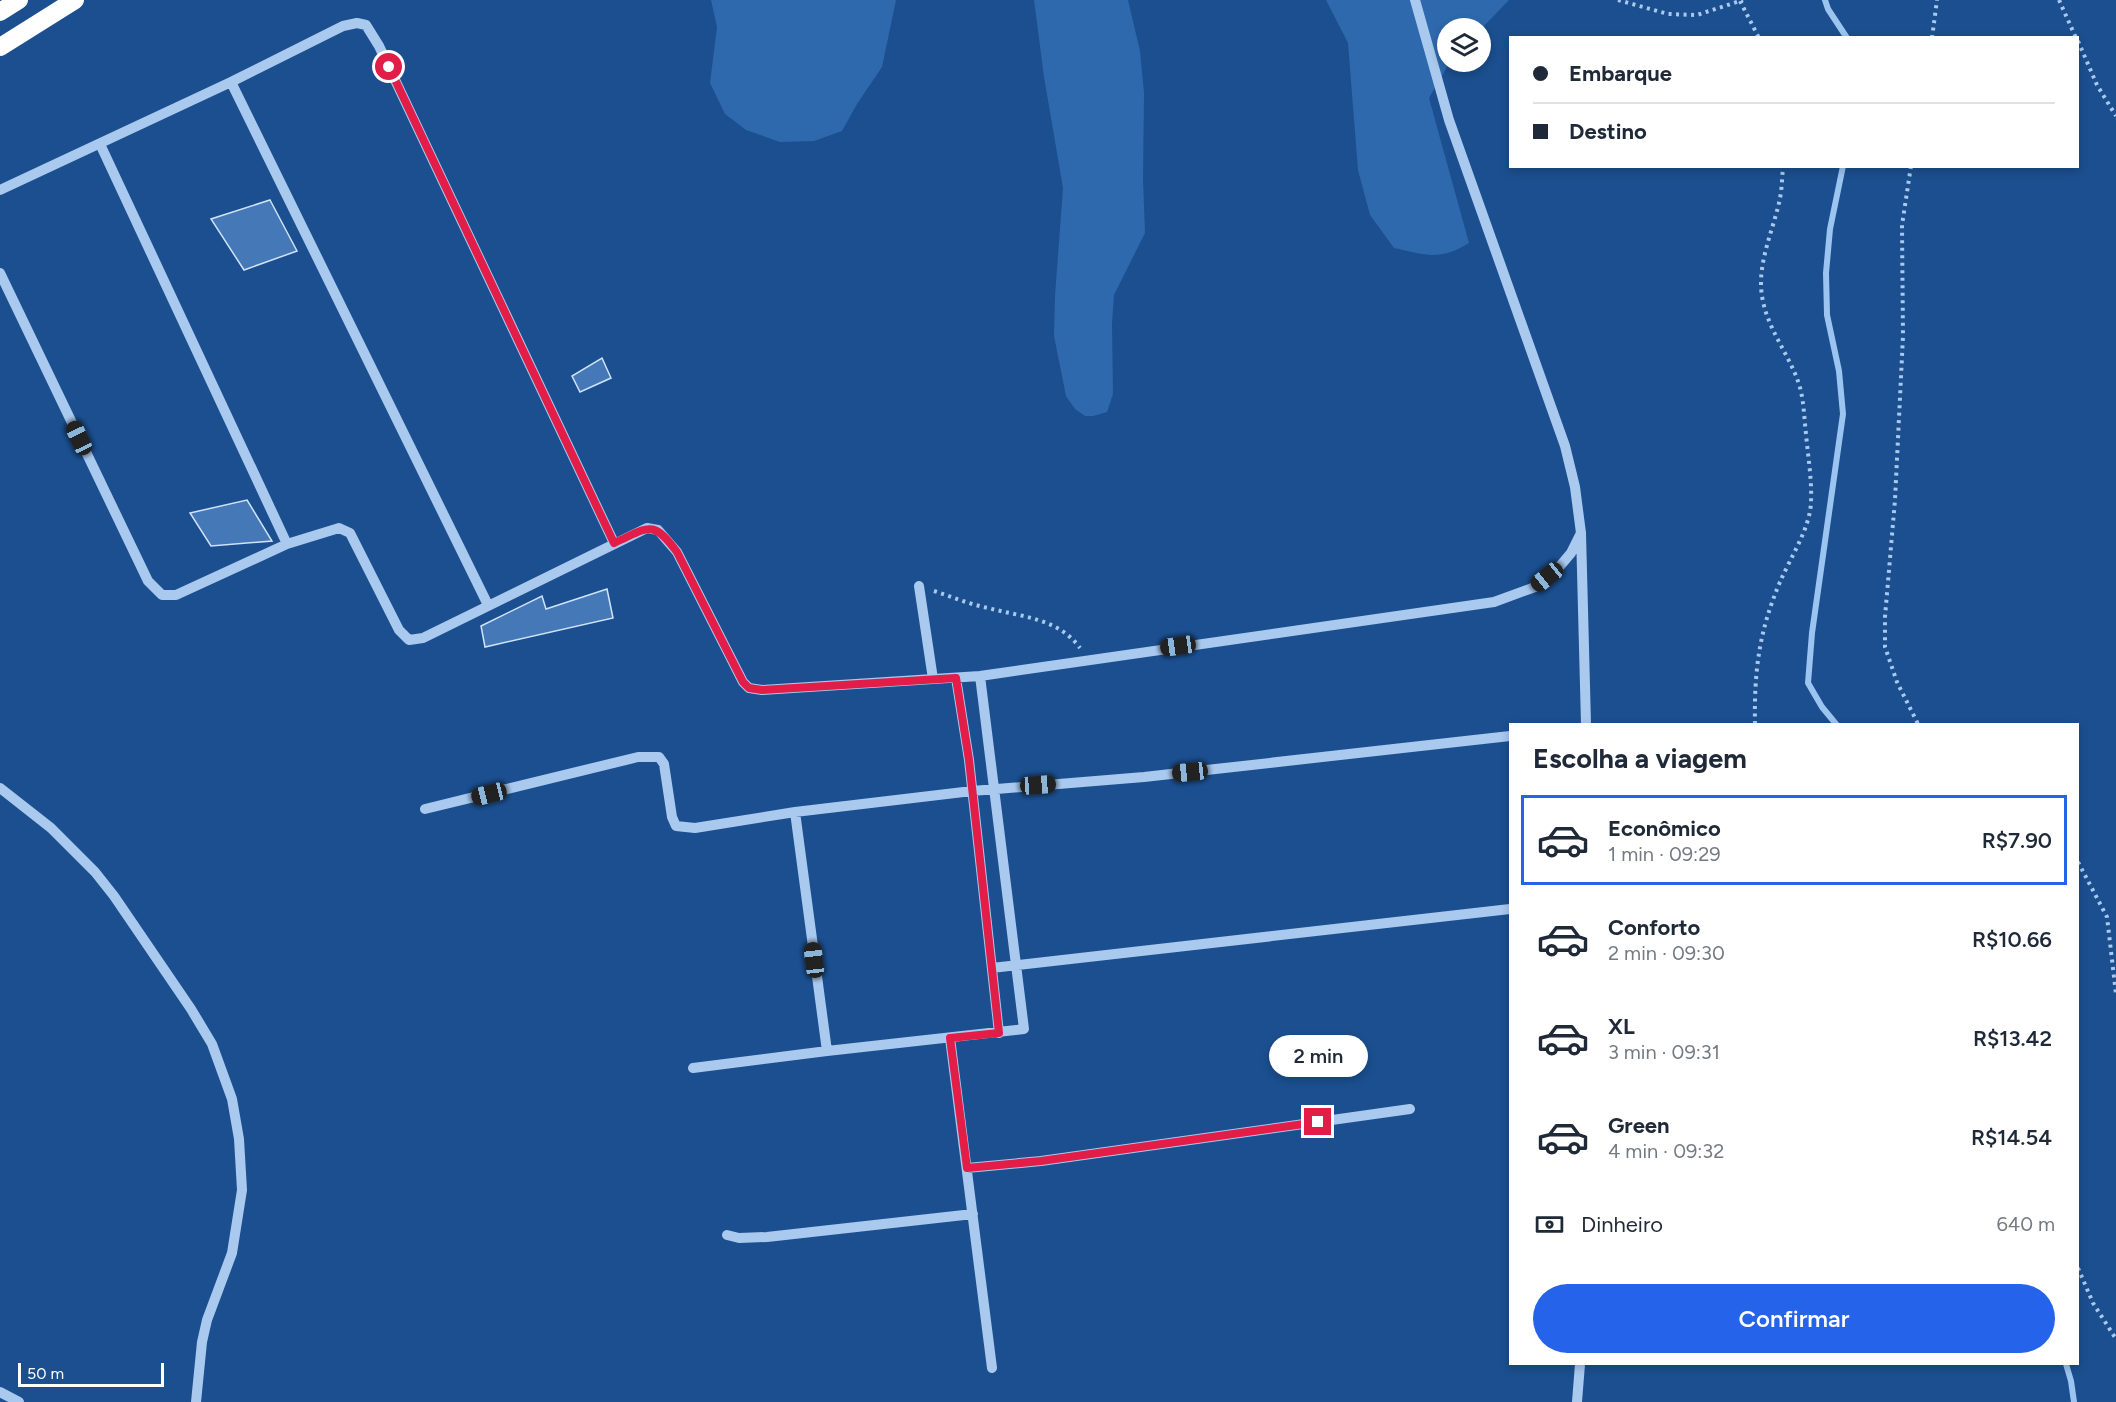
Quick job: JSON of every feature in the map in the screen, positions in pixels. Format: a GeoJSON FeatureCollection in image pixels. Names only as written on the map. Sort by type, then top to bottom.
{"type":"FeatureCollection","features":[{"type":"Feature","properties":{"kind":"highway"},"geometry":{"type":"LineString","coordinates":[[0,12],[20,0]]}},
{"type":"Feature","properties":{"kind":"highway"},"geometry":{"type":"LineString","coordinates":[[0,47],[75,0]]}},
{"type":"Feature","properties":{"kind":"street"},"geometry":{"type":"LineString","coordinates":[[1415,0],[1449,120],[1565,446],[1575,487],[1581,533],[1586,723]]}},
{"type":"Feature","properties":{"kind":"street"},"geometry":{"type":"LineString","coordinates":[[0,190],[231,82],[343,26],[357,23],[366,26],[379,46],[614,543]]}},
{"type":"Feature","properties":{"kind":"street"},"geometry":{"type":"LineString","coordinates":[[231,82],[488,605]]}},
{"type":"Feature","properties":{"kind":"street"},"geometry":{"type":"LineString","coordinates":[[100,144],[287,544]]}},
{"type":"Feature","properties":{"kind":"street"},"geometry":{"type":"LineString","coordinates":[[0,273],[148,581],[162,595],[176,596],[287,544],[339,528],[350,533],[399,630],[409,640],[423,638],[647,528],[658,530],[677,552],[743,682],[749,688],[762,690],[980,676],[1494,602],[1535,587],[1560,566],[1581,533]]}},
{"type":"Feature","properties":{"kind":"street"},"geometry":{"type":"LineString","coordinates":[[919,586],[933,679]]}},
{"type":"Feature","properties":{"kind":"street"},"geometry":{"type":"LineString","coordinates":[[693,1068],[1024,1029],[980,676]]}},
{"type":"Feature","properties":{"kind":"street"},"geometry":{"type":"LineString","coordinates":[[956,678],[972,790],[999,1033]]}},
{"type":"Feature","properties":{"kind":"street"},"geometry":{"type":"LineString","coordinates":[[425,809],[638,756],[659,757],[664,764],[672,818],[676,826],[695,828],[795,812],[972,790],[1144,777],[1509,736]]}},
{"type":"Feature","properties":{"kind":"street"},"geometry":{"type":"LineString","coordinates":[[0,788],[51,828],[95,872],[114,896],[212,1044],[232,1099],[239,1139],[242,1190],[232,1253],[207,1320],[202,1342],[196,1402]]}},
{"type":"Feature","properties":{"kind":"street"},"geometry":{"type":"LineString","coordinates":[[795,812],[827,1051]]}},
{"type":"Feature","properties":{"kind":"street"},"geometry":{"type":"LineString","coordinates":[[992,968],[1509,909]]}},
{"type":"Feature","properties":{"kind":"street"},"geometry":{"type":"LineString","coordinates":[[950,1038],[992,1368]]}},
{"type":"Feature","properties":{"kind":"street"},"geometry":{"type":"LineString","coordinates":[[967,1168],[1041,1161],[1410,1109]]}},
{"type":"Feature","properties":{"kind":"street"},"geometry":{"type":"LineString","coordinates":[[727,1235],[739,1238],[767,1237],[973,1214]]}},
{"type":"Feature","properties":{"kind":"street"},"geometry":{"type":"LineString","coordinates":[[1577,1402],[1580,1365]]}},
{"type":"Feature","properties":{"kind":"street"},"geometry":{"type":"LineString","coordinates":[[0,1392],[19,1402]]}},
{"type":"Feature","properties":{"kind":"path"},"geometry":{"type":"LineString","coordinates":[[1618,0],[1668,14],[1697,15],[1742,1],[1758,36]]}},
{"type":"Feature","properties":{"kind":"path"},"geometry":{"type":"LineString","coordinates":[[1932,36],[1937,0]]}},
{"type":"Feature","properties":{"kind":"path"},"geometry":{"type":"LineString","coordinates":[[2059,0],[2076,36]]}},
{"type":"Feature","properties":{"kind":"path"},"geometry":{"type":"LineString","coordinates":[[2079,44],[2097,85],[2116,116]]}},
{"type":"Feature","properties":{"kind":"path"},"geometry":{"type":"LineString","coordinates":[[1755,723],[1755,687],[1764,623],[1779,583],[1808,522],[1811,504],[1804,404],[1800,385],[1770,326],[1762,296],[1765,256],[1780,199],[1784,168]]}},
{"type":"Feature","properties":{"kind":"path"},"geometry":{"type":"LineString","coordinates":[[1911,168],[1902,225],[1903,336],[1885,647],[1898,682],[1918,723]]}},
{"type":"Feature","properties":{"kind":"path"},"geometry":{"type":"LineString","coordinates":[[919,586],[987,608],[1059,627],[1075,640],[1088,659]]}},
{"type":"Feature","properties":{"kind":"path"},"geometry":{"type":"LineString","coordinates":[[2079,864],[2108,917],[2116,994]]}},
{"type":"Feature","properties":{"kind":"path"},"geometry":{"type":"LineString","coordinates":[[2079,1270],[2093,1303],[2116,1339]]}},
{"type":"Feature","properties":{"kind":"shaded area"},"geometry":{"type":"Polygon","coordinates":[[[711,0],[896,0],[882,67],[842,131],[814,141],[780,142],[746,130],[725,114],[710,83],[717,27],[711,0]]]}},
{"type":"Feature","properties":{"kind":"shaded area"},"geometry":{"type":"Polygon","coordinates":[[[1034,0],[1128,0],[1140,51],[1144,93],[1145,233],[1114,295],[1113,394],[1107,412],[1093,416],[1085,416],[1075,409],[1066,396],[1054,336],[1063,188],[1044,77],[1034,0]]]}},
{"type":"Feature","properties":{"kind":"shaded area"},"geometry":{"type":"Polygon","coordinates":[[[1326,0],[1509,0],[1491,19],[1437,18],[1437,72],[1444,72],[1429,98],[1469,243],[1459,249],[1433,255],[1394,248],[1370,215],[1358,170],[1348,43],[1326,0]]]}},
{"type":"Feature","properties":{"kind":"building"},"geometry":{"type":"Polygon","coordinates":[[[270,200],[297,251],[244,270],[211,219],[270,200]]]}},
{"type":"Feature","properties":{"kind":"building"},"geometry":{"type":"Polygon","coordinates":[[[602,358],[611,378],[580,392],[572,376],[602,358]]]}},
{"type":"Feature","properties":{"kind":"building"},"geometry":{"type":"Polygon","coordinates":[[[247,500],[272,541],[211,546],[190,513],[247,500]]]}},
{"type":"Feature","properties":{"kind":"building"},"geometry":{"type":"Polygon","coordinates":[[[607,589],[613,618],[485,647],[481,626],[542,596],[546,609],[607,589]]]}},
{"type":"Feature","properties":{"kind":"waterway"},"geometry":{"type":"LineString","coordinates":[[1825,0],[1828,9],[1846,36]]}},
{"type":"Feature","properties":{"kind":"waterway"},"geometry":{"type":"LineString","coordinates":[[1835,723],[1822,707],[1808,683],[1812,633],[1843,414],[1839,371],[1827,315],[1826,273],[1830,229],[1843,168]]}},
{"type":"Feature","properties":{"kind":"waterway"},"geometry":{"type":"LineString","coordinates":[[2066,1365],[2074,1402]]}},
{"type":"Feature","properties":{"kind":"route"},"geometry":{"type":"LineString","coordinates":[[389,67],[614,543],[647,528],[658,530],[667,539],[677,552],[743,682],[749,688],[762,690],[956,678],[969,760],[999,1033],[950,1038],[967,1168],[1041,1161],[1318,1122]]}}]}
